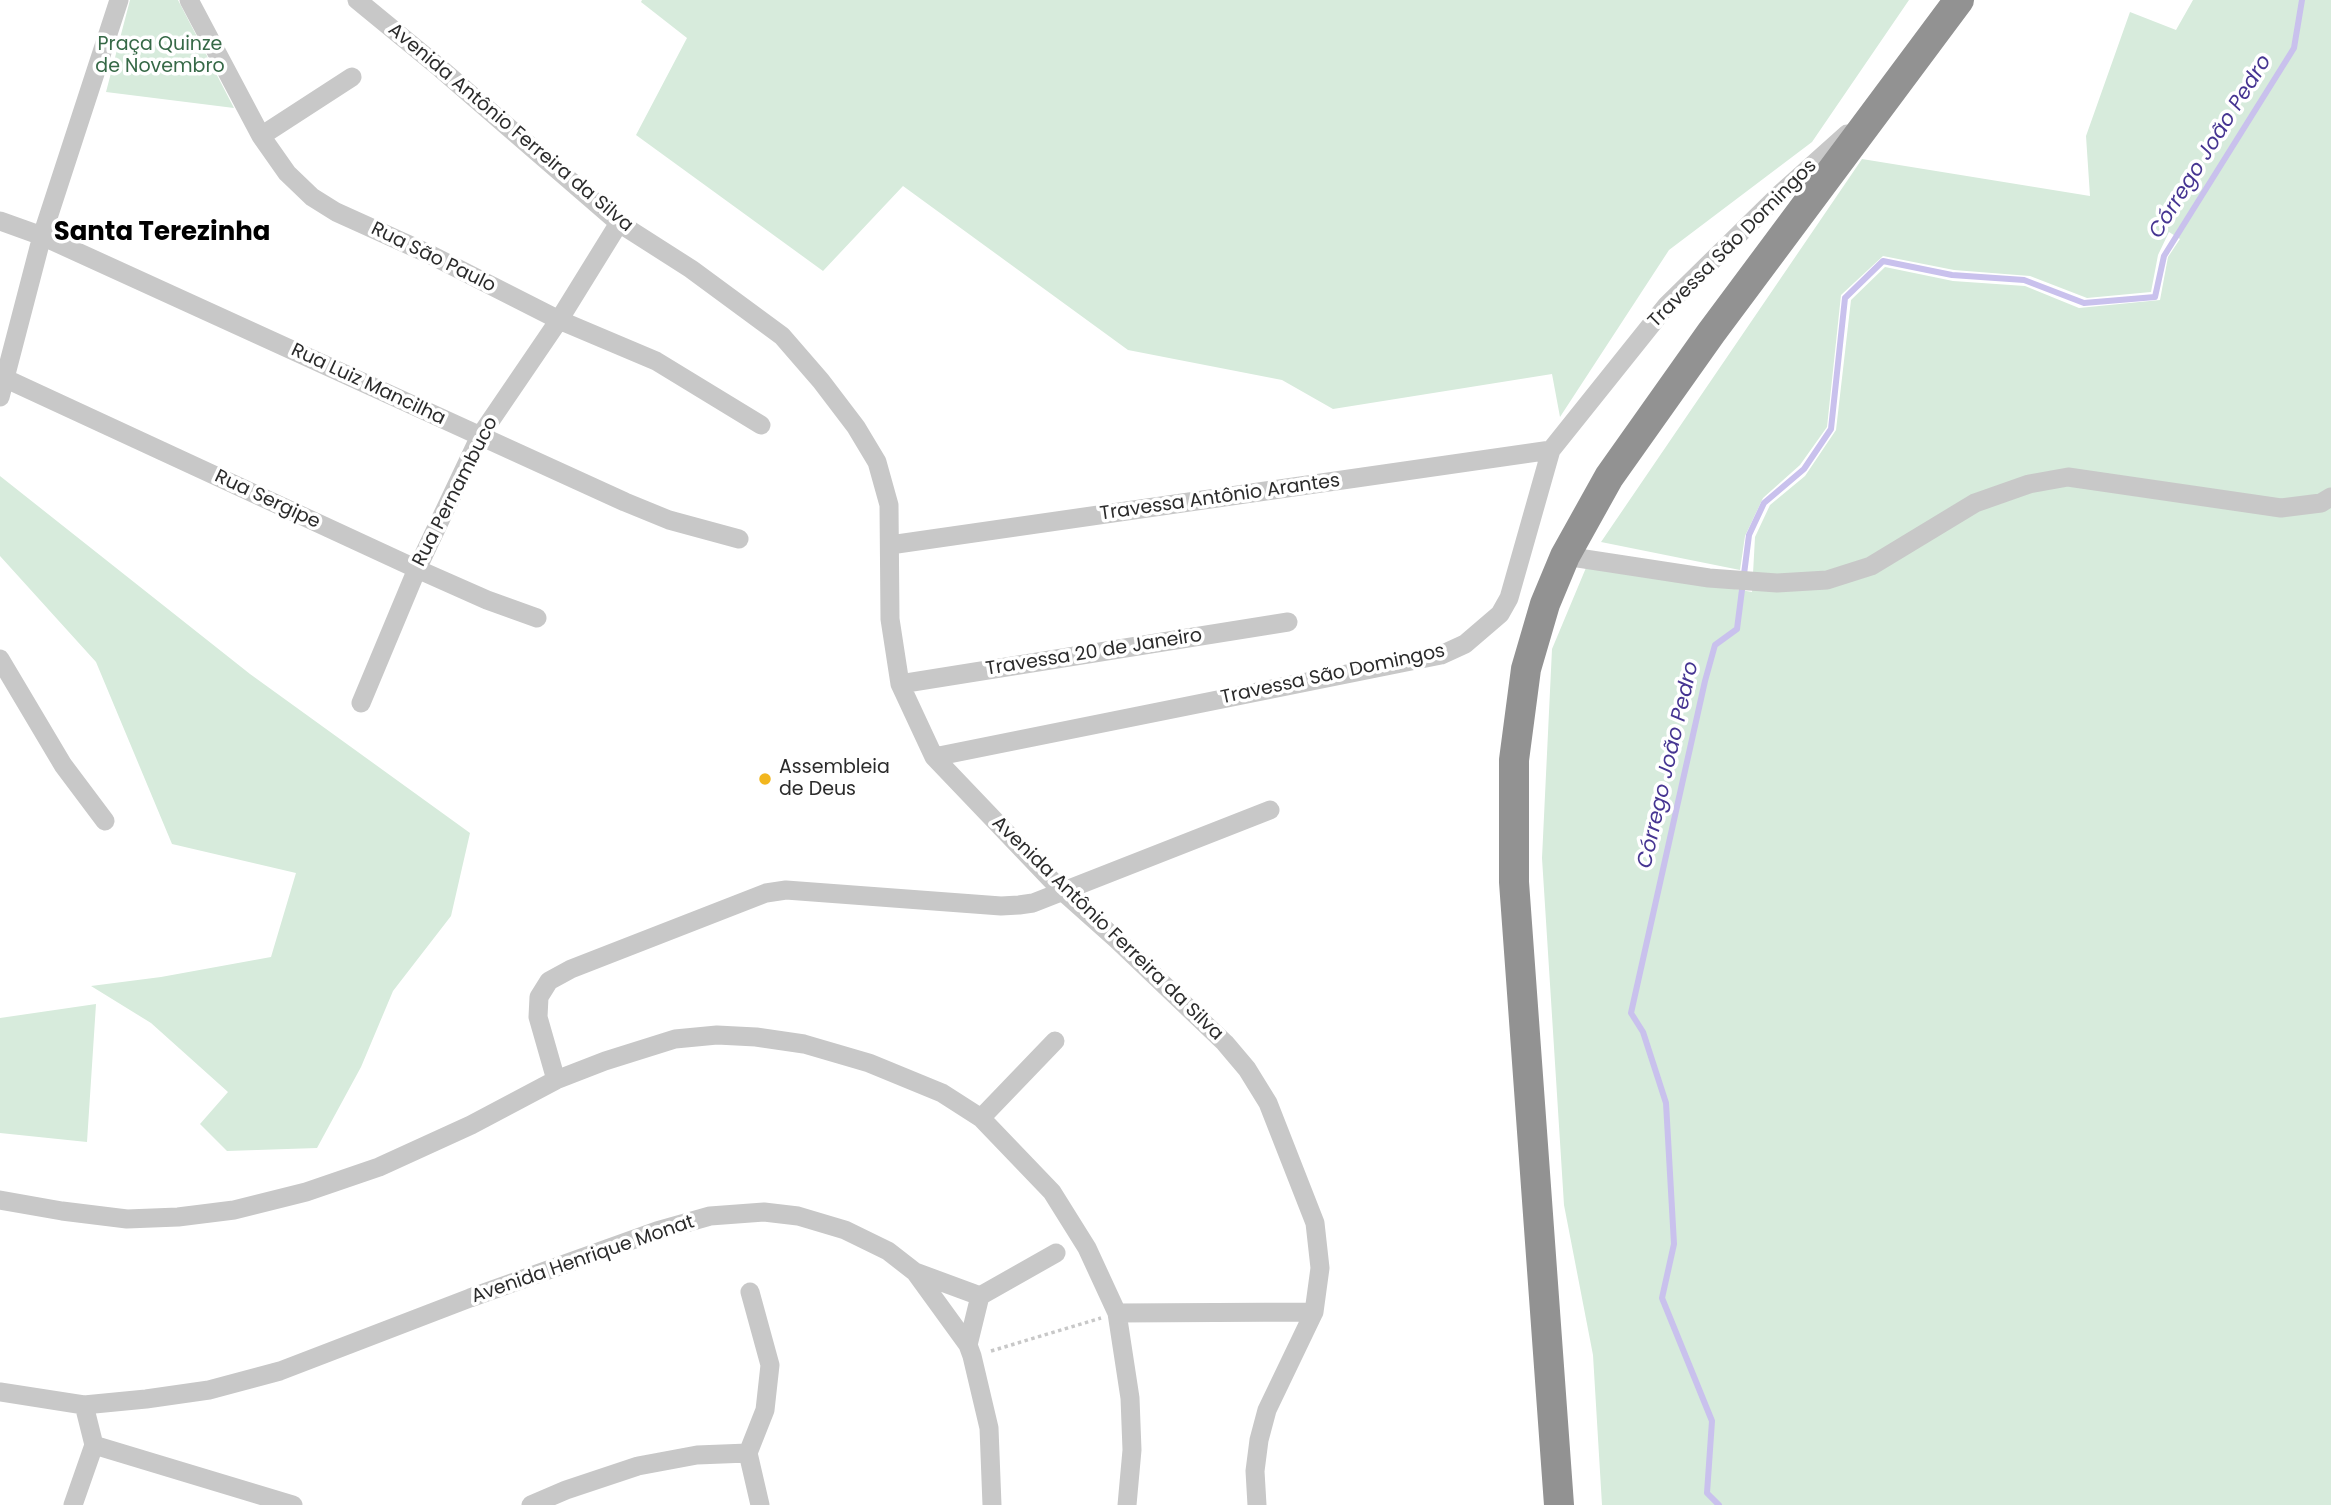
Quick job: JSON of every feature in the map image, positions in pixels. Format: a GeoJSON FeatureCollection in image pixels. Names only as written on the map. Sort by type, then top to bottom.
{"type":"FeatureCollection","features":[{"type":"Feature","properties":{"kind":"highway"},"geometry":{"type":"LineString","coordinates":[[1559,1505],[1514,882],[1514,760],[1526,669],[1545,604],[1565,556],[1609,477],[1711,333],[1959,0]]}},
{"type":"Feature","properties":{"kind":"street"},"geometry":{"type":"LineString","coordinates":[[1,384],[42,236],[119,0]]}},
{"type":"Feature","properties":{"kind":"street","name":"Rua São Paulo"},"geometry":{"type":"LineString","coordinates":[[189,0],[261,136],[287,173],[312,197],[336,212],[429,254],[559,320],[656,361],[761,425]]}},
{"type":"Feature","properties":{"kind":"street","name":"Avenida Antônio Ferreira da Silva"},"geometry":{"type":"LineString","coordinates":[[357,0],[619,223],[691,269],[782,336],[821,381],[856,427],[877,462],[889,505],[890,620],[900,684],[933,757],[1061,890],[1225,1043],[1247,1069],[1268,1103],[1315,1223],[1320,1268],[1314,1312],[1267,1410],[1259,1440],[1255,1471],[1257,1505]]}},
{"type":"Feature","properties":{"kind":"street"},"geometry":{"type":"LineString","coordinates":[[261,136],[352,77]]}},
{"type":"Feature","properties":{"kind":"street","name":"Travessa São Domingos"},"geometry":{"type":"LineString","coordinates":[[933,757],[1441,655],[1465,644],[1500,614],[1509,598],[1551,450],[1667,305],[1781,192],[1877,108]]}},
{"type":"Feature","properties":{"kind":"street","name":"Rua Luiz Mancilha"},"geometry":{"type":"LineString","coordinates":[[0,221],[42,236],[669,520],[739,539]]}},
{"type":"Feature","properties":{"kind":"street","name":"Rua Pernambuco"},"geometry":{"type":"LineString","coordinates":[[361,703],[417,569],[480,436],[559,320],[619,223]]}},
{"type":"Feature","properties":{"kind":"street","name":"Rua Sergipe"},"geometry":{"type":"LineString","coordinates":[[1,384],[487,600],[537,618]]}},
{"type":"Feature","properties":{"kind":"street","name":"Travessa Antônio Arantes"},"geometry":{"type":"LineString","coordinates":[[890,545],[1551,450]]}},
{"type":"Feature","properties":{"kind":"street"},"geometry":{"type":"LineString","coordinates":[[1565,556],[1709,578],[1777,583],[1827,580],[1871,566],[1975,503],[2029,484],[2068,477],[2281,508],[2321,503],[2331,497]]}},
{"type":"Feature","properties":{"kind":"street","name":"Travessa 20 de Janeiro"},"geometry":{"type":"LineString","coordinates":[[900,684],[1288,622]]}},
{"type":"Feature","properties":{"kind":"street"},"geometry":{"type":"LineString","coordinates":[[0,659],[63,765],[105,821]]}},
{"type":"Feature","properties":{"kind":"street"},"geometry":{"type":"LineString","coordinates":[[556,1080],[538,1017],[539,997],[549,981],[571,969],[766,893],[786,890],[1001,906],[1033,902],[1270,810]]}},
{"type":"Feature","properties":{"kind":"street"},"geometry":{"type":"LineString","coordinates":[[0,1200],[62,1212],[127,1219],[178,1217],[234,1210],[306,1192],[379,1167],[471,1125],[556,1080],[605,1061],[676,1039],[717,1035],[804,1044],[869,1063],[942,1093],[981,1118],[1052,1192],[1087,1248],[1117,1313],[1130,1398],[1132,1450],[1127,1505]]}},
{"type":"Feature","properties":{"kind":"street"},"geometry":{"type":"LineString","coordinates":[[981,1118],[1055,1041]]}},
{"type":"Feature","properties":{"kind":"street","name":"Avenida Henrique Monat"},"geometry":{"type":"LineString","coordinates":[[0,1392],[84,1405],[209,1390],[280,1371],[470,1298],[657,1231],[710,1216],[764,1212],[798,1216],[845,1230],[888,1251],[915,1272],[970,1351],[989,1428],[992,1505]]}},
{"type":"Feature","properties":{"kind":"street"},"geometry":{"type":"LineString","coordinates":[[915,1272],[980,1296],[1056,1253]]}},
{"type":"Feature","properties":{"kind":"street"},"geometry":{"type":"LineString","coordinates":[[750,1292],[770,1365],[765,1410],[748,1453],[760,1505]]}},
{"type":"Feature","properties":{"kind":"street"},"geometry":{"type":"LineString","coordinates":[[970,1351],[980,1296]]}},
{"type":"Feature","properties":{"kind":"street"},"geometry":{"type":"LineString","coordinates":[[1117,1313],[1314,1312]]}},
{"type":"Feature","properties":{"kind":"street"},"geometry":{"type":"LineString","coordinates":[[73,1505],[94,1445],[84,1405]]}},
{"type":"Feature","properties":{"kind":"street"},"geometry":{"type":"LineString","coordinates":[[94,1445],[293,1505]]}},
{"type":"Feature","properties":{"kind":"street"},"geometry":{"type":"LineString","coordinates":[[531,1505],[566,1498],[638,1466],[697,1455],[748,1453]]}},
{"type":"Feature","properties":{"kind":"path"},"geometry":{"type":"LineString","coordinates":[[970,1351],[1117,1313]]}},
{"type":"Feature","properties":{"kind":"green space","name":"Praça Quinze de Novembro"},"geometry":{"type":"Polygon","coordinates":[[[130,0],[178,0],[234,108],[106,92],[130,0]]]}},
{"type":"Feature","properties":{"kind":"green space"},"geometry":{"type":"Polygon","coordinates":[[[1909,0],[1812,142],[1669,250],[1560,417],[1552,374],[1333,409],[1282,380],[1128,350],[903,186],[823,271],[636,135],[687,38],[641,2],[1909,0]]]}},
{"type":"Feature","properties":{"kind":"green space"},"geometry":{"type":"Polygon","coordinates":[[[2193,0],[2331,0],[2331,1505],[1602,1505],[1593,1355],[1564,1205],[1542,858],[1552,649],[1588,563],[1752,592],[1755,537],[1770,505],[1805,476],[1836,430],[1851,300],[1885,267],[1953,281],[2025,286],[2079,308],[2160,300],[2168,257],[2180,239],[2169,232],[2158,255],[2151,292],[2087,298],[2030,276],[1954,270],[1883,256],[1841,295],[1827,427],[1800,465],[1763,498],[1745,536],[1740,570],[1601,542],[1862,159],[2090,196],[2086,136],[2130,12],[2176,30],[2193,0]]]}},
{"type":"Feature","properties":{"kind":"green space"},"geometry":{"type":"Polygon","coordinates":[[[0,476],[250,674],[470,833],[451,916],[393,991],[361,1067],[317,1148],[227,1151],[200,1124],[228,1092],[151,1023],[91,986],[161,977],[271,957],[296,873],[172,844],[96,662],[0,556],[0,476]]]}},
{"type":"Feature","properties":{"kind":"green space"},"geometry":{"type":"Polygon","coordinates":[[[96,1004],[87,1142],[0,1133],[0,1018],[96,1004]]]}},
{"type":"Feature","properties":{"kind":"waterway","name":"Córrego João Pedro"},"geometry":{"type":"LineString","coordinates":[[1719,1505],[1707,1493],[1712,1421],[1662,1298],[1674,1244],[1666,1103],[1643,1032],[1631,1013],[1705,681],[1715,645],[1737,629],[1749,535],[1764,503],[1804,469],[1831,429],[1845,298],[1883,261],[1952,275],[2024,280],[2084,303],[2155,297],[2164,256],[2294,48],[2302,0]]}},
{"type":"Feature","properties":{"kind":"place","name":"Assembleia de Deus"},"geometry":{"type":"Point","coordinates":[765,779]}},
{"type":"Feature","properties":{"kind":"district","name":"Santa Terezinha"},"geometry":{"type":"Point","coordinates":[162,233]}}]}
